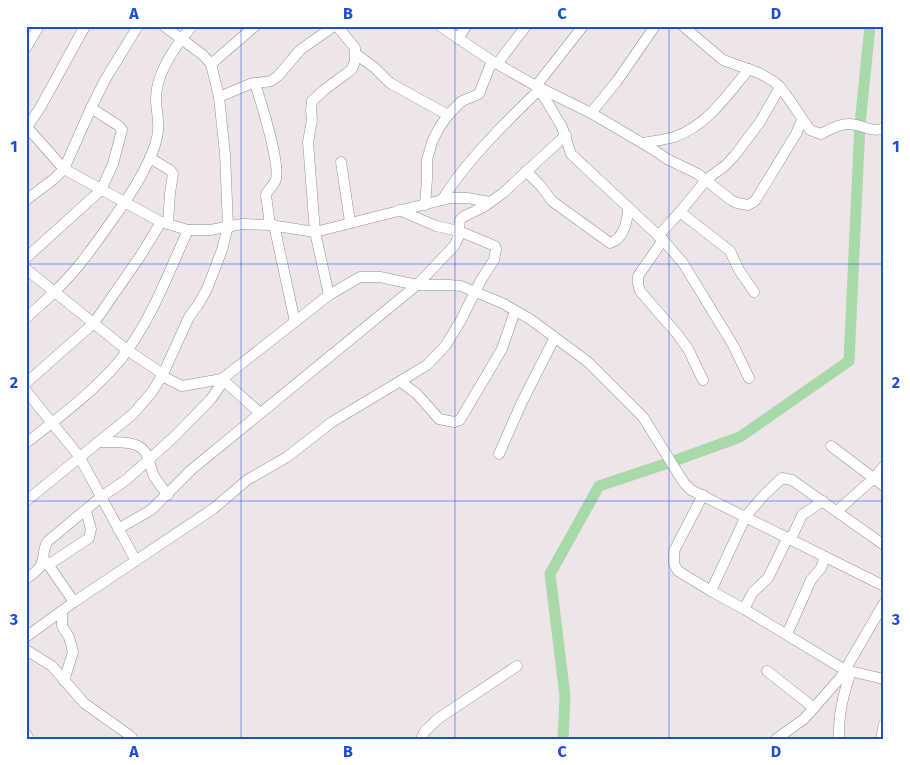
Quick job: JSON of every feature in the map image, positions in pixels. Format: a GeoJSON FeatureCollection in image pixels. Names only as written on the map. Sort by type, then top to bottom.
{"type":"FeatureCollection","features":[{"type":"Feature","properties":{"kind":"street"},"geometry":{"type":"LineString","coordinates":[[26,48],[39,26]]}},
{"type":"Feature","properties":{"kind":"street"},"geometry":{"type":"LineString","coordinates":[[85,26],[40,108],[27,126],[64,169],[165,223],[188,230],[210,230],[242,224],[272,225],[315,232],[450,198],[467,198],[490,202]]}},
{"type":"Feature","properties":{"kind":"street"},"geometry":{"type":"LineString","coordinates":[[26,200],[64,169],[90,108],[138,26]]}},
{"type":"Feature","properties":{"kind":"street"},"geometry":{"type":"LineString","coordinates":[[26,501],[133,414],[152,392],[185,326],[207,290],[222,250],[228,226],[226,154],[219,97],[211,64],[203,55],[164,26]]}},
{"type":"Feature","properties":{"kind":"street"},"geometry":{"type":"LineString","coordinates":[[26,318],[79,265],[108,228],[138,183],[150,158],[159,128],[156,101],[157,91],[166,64],[181,39],[192,26]]}},
{"type":"Feature","properties":{"kind":"street"},"geometry":{"type":"LineString","coordinates":[[219,97],[255,83],[271,81],[278,76],[300,50],[336,26],[351,42],[356,54],[375,68],[390,83],[448,115]]}},
{"type":"Feature","properties":{"kind":"street"},"geometry":{"type":"LineString","coordinates":[[440,26],[537,88],[591,113],[667,159],[707,179],[731,200],[743,205],[751,204],[755,201],[796,134],[802,120]]}},
{"type":"Feature","properties":{"kind":"street"},"geometry":{"type":"LineString","coordinates":[[458,38],[466,26]]}},
{"type":"Feature","properties":{"kind":"street"},"geometry":{"type":"LineString","coordinates":[[425,205],[428,153],[439,128],[448,115],[462,101],[479,94],[494,62],[526,26]]}},
{"type":"Feature","properties":{"kind":"street"},"geometry":{"type":"LineString","coordinates":[[442,200],[461,173],[537,88],[583,26]]}},
{"type":"Feature","properties":{"kind":"street"},"geometry":{"type":"LineString","coordinates":[[591,113],[628,66],[655,26]]}},
{"type":"Feature","properties":{"kind":"street"},"geometry":{"type":"LineString","coordinates":[[683,26],[723,60],[749,69],[768,78],[780,87],[810,130],[821,134],[848,124],[877,131],[884,128]]}},
{"type":"Feature","properties":{"kind":"street"},"geometry":{"type":"LineString","coordinates":[[211,64],[253,27]]}},
{"type":"Feature","properties":{"kind":"street"},"geometry":{"type":"LineString","coordinates":[[329,295],[315,232],[308,142],[312,120],[311,106],[316,96],[352,69],[356,54]]}},
{"type":"Feature","properties":{"kind":"street"},"geometry":{"type":"LineString","coordinates":[[643,143],[672,138],[694,127],[710,114],[749,69]]}},
{"type":"Feature","properties":{"kind":"street"},"geometry":{"type":"LineString","coordinates":[[255,83],[271,140],[277,173],[273,186],[266,192],[265,198],[295,322]]}},
{"type":"Feature","properties":{"kind":"street"},"geometry":{"type":"LineString","coordinates":[[703,380],[688,349],[640,291],[638,276],[660,238],[680,212],[707,179],[726,165],[750,136],[780,87]]}},
{"type":"Feature","properties":{"kind":"street"},"geometry":{"type":"LineString","coordinates":[[537,88],[553,111],[566,135],[571,154],[660,238],[683,263],[706,299],[749,378]]}},
{"type":"Feature","properties":{"kind":"street"},"geometry":{"type":"LineString","coordinates":[[26,258],[101,190],[114,164],[122,130],[119,126],[90,108]]}},
{"type":"Feature","properties":{"kind":"street"},"geometry":{"type":"LineString","coordinates":[[796,134],[810,130]]}},
{"type":"Feature","properties":{"kind":"street"},"geometry":{"type":"LineString","coordinates":[[118,529],[151,510],[192,470],[417,285],[454,246],[458,238],[462,217],[503,194],[566,135]]}},
{"type":"Feature","properties":{"kind":"street"},"geometry":{"type":"LineString","coordinates":[[26,383],[94,323],[165,223],[173,174],[170,170],[150,158]]}},
{"type":"Feature","properties":{"kind":"street"},"geometry":{"type":"LineString","coordinates":[[341,162],[350,222]]}},
{"type":"Feature","properties":{"kind":"street"},"geometry":{"type":"LineString","coordinates":[[526,171],[552,201],[610,243],[615,241],[623,232],[628,218],[628,207]]}},
{"type":"Feature","properties":{"kind":"street"},"geometry":{"type":"LineString","coordinates":[[26,637],[74,602],[213,509],[247,480],[287,458],[332,422],[402,382],[437,356],[461,320],[474,291],[494,260],[496,249],[495,246],[459,231],[436,226],[399,210]]}},
{"type":"Feature","properties":{"kind":"street"},"geometry":{"type":"LineString","coordinates":[[680,212],[730,251],[739,270],[754,292]]}},
{"type":"Feature","properties":{"kind":"street"},"geometry":{"type":"LineString","coordinates":[[26,443],[104,378],[128,350],[148,316],[188,230]]}},
{"type":"Feature","properties":{"kind":"street"},"geometry":{"type":"LineString","coordinates":[[26,269],[128,350],[162,375],[182,386],[222,379],[329,295],[360,277],[380,277],[417,285],[449,284],[461,286],[515,310],[588,362],[643,418],[685,484],[691,490],[884,586]]}},
{"type":"Feature","properties":{"kind":"street"},"geometry":{"type":"LineString","coordinates":[[402,382],[417,394],[439,419],[454,422],[460,420],[502,349],[515,310]]}},
{"type":"Feature","properties":{"kind":"street"},"geometry":{"type":"LineString","coordinates":[[499,454],[522,402],[555,337]]}},
{"type":"Feature","properties":{"kind":"street"},"geometry":{"type":"LineString","coordinates":[[222,379],[260,413]]}},
{"type":"Feature","properties":{"kind":"street"},"geometry":{"type":"LineString","coordinates":[[74,602],[46,561],[44,546],[101,497],[126,480],[150,459],[211,399],[220,386],[222,379]]}},
{"type":"Feature","properties":{"kind":"street"},"geometry":{"type":"LineString","coordinates":[[26,391],[79,456],[136,560]]}},
{"type":"Feature","properties":{"kind":"street"},"geometry":{"type":"LineString","coordinates":[[98,442],[133,444],[142,449],[150,459],[155,477],[168,495]]}},
{"type":"Feature","properties":{"kind":"street"},"geometry":{"type":"LineString","coordinates":[[831,446],[884,486]]}},
{"type":"Feature","properties":{"kind":"street"},"geometry":{"type":"LineString","coordinates":[[837,511],[873,479],[884,466]]}},
{"type":"Feature","properties":{"kind":"street"},"geometry":{"type":"LineString","coordinates":[[710,591],[746,516],[778,480],[782,478],[792,480],[884,545]]}},
{"type":"Feature","properties":{"kind":"street"},"geometry":{"type":"LineString","coordinates":[[704,496],[674,551],[674,564],[678,571],[848,671],[884,678]]}},
{"type":"Feature","properties":{"kind":"street"},"geometry":{"type":"LineString","coordinates":[[744,609],[753,592],[768,578],[802,515],[823,501]]}},
{"type":"Feature","properties":{"kind":"street"},"geometry":{"type":"LineString","coordinates":[[26,579],[46,561],[89,538],[91,529],[86,511]]}},
{"type":"Feature","properties":{"kind":"street"},"geometry":{"type":"LineString","coordinates":[[787,634],[810,584],[821,568],[825,557]]}},
{"type":"Feature","properties":{"kind":"street"},"geometry":{"type":"LineString","coordinates":[[776,739],[804,719],[848,671],[884,603]]}},
{"type":"Feature","properties":{"kind":"street"},"geometry":{"type":"LineString","coordinates":[[62,611],[62,626]]}},
{"type":"Feature","properties":{"kind":"street"},"geometry":{"type":"LineString","coordinates":[[50,620],[62,626],[69,637],[73,652],[64,681]]}},
{"type":"Feature","properties":{"kind":"street"},"geometry":{"type":"LineString","coordinates":[[26,650],[52,666],[84,703],[133,739]]}},
{"type":"Feature","properties":{"kind":"street"},"geometry":{"type":"LineString","coordinates":[[420,739],[438,718],[516,666]]}},
{"type":"Feature","properties":{"kind":"street"},"geometry":{"type":"LineString","coordinates":[[767,671],[814,708]]}},
{"type":"Feature","properties":{"kind":"street"},"geometry":{"type":"LineString","coordinates":[[839,739],[838,725],[848,671]]}},
{"type":"Feature","properties":{"kind":"street"},"geometry":{"type":"LineString","coordinates":[[881,739],[884,724]]}},
{"type":"Feature","properties":{"kind":"street"},"geometry":{"type":"LineString","coordinates":[[26,734],[29,739]]}},
{"type":"Feature","properties":{"kind":"waterway"},"geometry":{"type":"LineString","coordinates":[[563,739],[565,696],[550,574],[599,486],[740,437],[849,361],[860,124],[870,26]]}}]}
